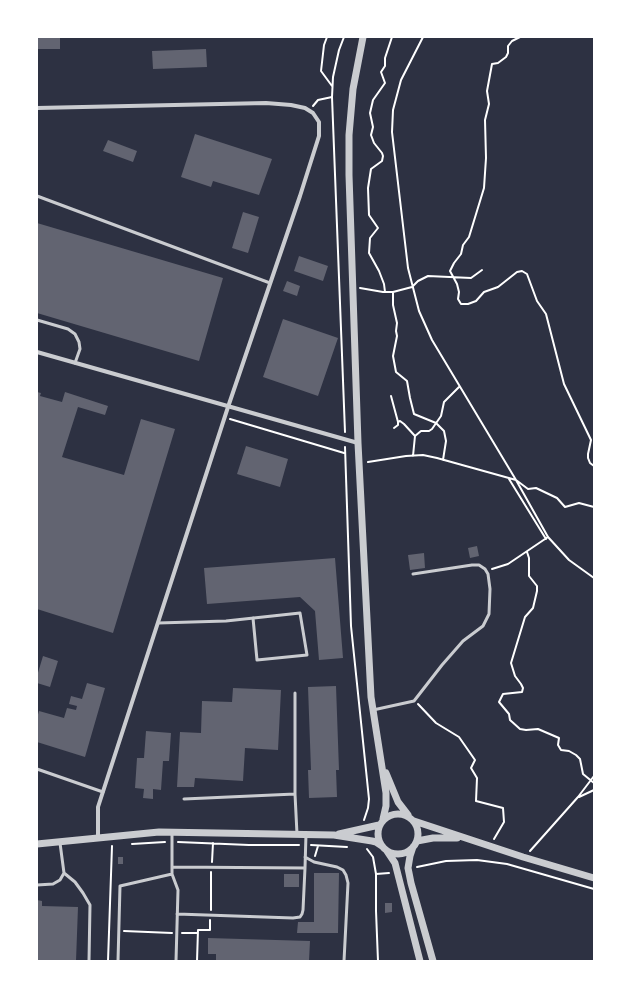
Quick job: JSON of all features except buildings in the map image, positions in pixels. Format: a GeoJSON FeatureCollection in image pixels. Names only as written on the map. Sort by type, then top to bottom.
{"type":"FeatureCollection","features":[{"type":"Feature","properties":{"kind":"street"},"geometry":{"type":"LineString","coordinates":[[363,37],[353,89],[349,135],[358,443],[371,697],[383,766],[386,799],[386,812],[381,822],[378,835],[384,848],[392,858],[397,871],[420,961]]}},
{"type":"Feature","properties":{"kind":"street"},"geometry":{"type":"LineString","coordinates":[[37,108],[266,103],[291,105],[309,110],[319,122],[319,136],[300,196],[228,407],[98,807],[98,838]]}},
{"type":"Feature","properties":{"kind":"street"},"geometry":{"type":"LineString","coordinates":[[37,352],[358,443]]}},
{"type":"Feature","properties":{"kind":"street"},"geometry":{"type":"LineString","coordinates":[[383,766],[398,802],[412,819],[417,828],[418,834],[410,856],[408,868],[433,961]]}},
{"type":"Feature","properties":{"kind":"street"},"geometry":{"type":"LineString","coordinates":[[334,836],[381,822],[389,815],[396,813],[403,814],[412,819],[473,841],[594,878]]}},
{"type":"Feature","properties":{"kind":"street"},"geometry":{"type":"LineString","coordinates":[[37,844],[159,832],[306,834],[372,841],[392,853],[404,853],[415,844],[429,838],[444,837],[473,841]]}},
{"type":"Feature","properties":{"kind":"lane"},"geometry":{"type":"LineString","coordinates":[[37,196],[270,283]]}},
{"type":"Feature","properties":{"kind":"lane"},"geometry":{"type":"LineString","coordinates":[[37,320],[68,329],[75,334],[79,342],[80,349],[75,363]]}},
{"type":"Feature","properties":{"kind":"lane"},"geometry":{"type":"LineString","coordinates":[[374,710],[414,701],[463,641],[483,626],[489,614],[490,589],[488,574],[479,565],[413,574]]}},
{"type":"Feature","properties":{"kind":"lane"},"geometry":{"type":"LineString","coordinates":[[158,623],[253,618],[300,613],[307,655],[257,660],[253,618]]}},
{"type":"Feature","properties":{"kind":"lane"},"geometry":{"type":"LineString","coordinates":[[295,693],[295,794],[297,834]]}},
{"type":"Feature","properties":{"kind":"lane"},"geometry":{"type":"LineString","coordinates":[[37,768],[103,792]]}},
{"type":"Feature","properties":{"kind":"lane"},"geometry":{"type":"LineString","coordinates":[[184,799],[295,794]]}},
{"type":"Feature","properties":{"kind":"lane"},"geometry":{"type":"LineString","coordinates":[[172,832],[172,874],[178,890],[176,961]]}},
{"type":"Feature","properties":{"kind":"lane"},"geometry":{"type":"LineString","coordinates":[[177,914],[300,917],[303,910],[306,834]]}},
{"type":"Feature","properties":{"kind":"lane"},"geometry":{"type":"LineString","coordinates":[[37,886],[53,884],[60,880],[64,872],[60,842]]}},
{"type":"Feature","properties":{"kind":"lane"},"geometry":{"type":"LineString","coordinates":[[305,857],[314,862],[337,867],[343,870],[346,875],[348,883],[344,961]]}},
{"type":"Feature","properties":{"kind":"lane"},"geometry":{"type":"LineString","coordinates":[[172,867],[305,868]]}},
{"type":"Feature","properties":{"kind":"lane"},"geometry":{"type":"LineString","coordinates":[[64,872],[83,892],[90,905],[89,961]]}},
{"type":"Feature","properties":{"kind":"lane"},"geometry":{"type":"LineString","coordinates":[[118,961],[120,886],[172,874]]}},
{"type":"Feature","properties":{"kind":"path"},"geometry":{"type":"LineString","coordinates":[[327,37],[324,45],[322,71],[332,87]]}},
{"type":"Feature","properties":{"kind":"path"},"geometry":{"type":"LineString","coordinates":[[385,292],[384,284],[379,271],[369,253],[370,238],[378,228],[369,215],[368,188],[371,169],[382,161],[383,156],[374,143],[371,135],[373,127],[370,113],[373,100],[386,83],[381,72],[385,66],[385,58],[392,37]]}},
{"type":"Feature","properties":{"kind":"path"},"geometry":{"type":"LineString","coordinates":[[423,37],[401,80],[392,110],[392,132],[408,268],[419,311],[432,340],[516,480],[548,537],[569,560],[594,578]]}},
{"type":"Feature","properties":{"kind":"path"},"geometry":{"type":"LineString","coordinates":[[520,37],[512,41],[508,46],[508,53],[506,57],[498,63],[492,64],[487,91],[489,104],[485,120],[486,158],[484,188],[469,236],[463,245],[461,254],[450,271],[459,292],[458,299],[461,304],[468,304],[476,301],[484,292],[498,288],[517,272],[522,271],[527,274],[537,301],[546,314],[564,384],[591,440],[588,458],[590,463],[594,466]]}},
{"type":"Feature","properties":{"kind":"path"},"geometry":{"type":"LineString","coordinates":[[309,110],[318,100],[332,97]]}},
{"type":"Feature","properties":{"kind":"path"},"geometry":{"type":"LineString","coordinates":[[353,288],[367,288],[385,292],[393,292],[412,288],[418,281],[428,276],[471,278],[482,270]]}},
{"type":"Feature","properties":{"kind":"path"},"geometry":{"type":"LineString","coordinates":[[393,292],[393,305],[397,323],[397,336],[393,356],[396,372],[407,381],[414,414],[436,423],[444,431],[446,441],[443,460]]}},
{"type":"Feature","properties":{"kind":"path"},"geometry":{"type":"LineString","coordinates":[[413,456],[415,436],[421,431],[429,431],[432,429],[443,409],[444,402],[459,387]]}},
{"type":"Feature","properties":{"kind":"path"},"geometry":{"type":"LineString","coordinates":[[391,396],[398,422],[398,426],[394,428]]}},
{"type":"Feature","properties":{"kind":"path"},"geometry":{"type":"LineString","coordinates":[[225,418],[344,453]]}},
{"type":"Feature","properties":{"kind":"path"},"geometry":{"type":"LineString","coordinates":[[398,422],[400,421],[404,424],[415,436]]}},
{"type":"Feature","properties":{"kind":"path"},"geometry":{"type":"LineString","coordinates":[[360,463],[423,456],[516,480],[528,489],[536,488],[557,498],[565,507],[579,504],[594,507]]}},
{"type":"Feature","properties":{"kind":"path"},"geometry":{"type":"LineString","coordinates":[[508,478],[546,539]]}},
{"type":"Feature","properties":{"kind":"path"},"geometry":{"type":"LineString","coordinates":[[488,574],[491,570],[508,564],[548,537]]}},
{"type":"Feature","properties":{"kind":"path"},"geometry":{"type":"LineString","coordinates":[[527,552],[529,558],[529,576],[537,586],[537,591],[532,608],[525,617],[512,664],[516,676],[521,684],[522,692],[503,694],[499,702],[509,714],[510,720],[520,728],[526,730],[538,729],[559,738],[558,746],[561,750],[569,750],[580,759],[583,774],[594,783]]}},
{"type":"Feature","properties":{"kind":"path"},"geometry":{"type":"LineString","coordinates":[[414,701],[436,723],[460,737],[475,760],[471,768],[477,778],[476,801],[503,808],[504,822],[490,846]]}},
{"type":"Feature","properties":{"kind":"path"},"geometry":{"type":"LineString","coordinates":[[524,857],[578,797],[594,776]]}},
{"type":"Feature","properties":{"kind":"path"},"geometry":{"type":"LineString","coordinates":[[578,797],[594,790]]}},
{"type":"Feature","properties":{"kind":"path"},"geometry":{"type":"LineString","coordinates":[[109,931],[197,933],[198,930],[210,930],[213,843]]}},
{"type":"Feature","properties":{"kind":"path"},"geometry":{"type":"LineString","coordinates":[[108,961],[112,846]]}},
{"type":"Feature","properties":{"kind":"path"},"geometry":{"type":"LineString","coordinates":[[408,868],[446,861],[477,860],[507,864],[594,889]]}},
{"type":"Feature","properties":{"kind":"path"},"geometry":{"type":"LineString","coordinates":[[376,874],[397,871]]}},
{"type":"Feature","properties":{"kind":"path"},"geometry":{"type":"LineString","coordinates":[[197,933],[197,961]]}}]}
